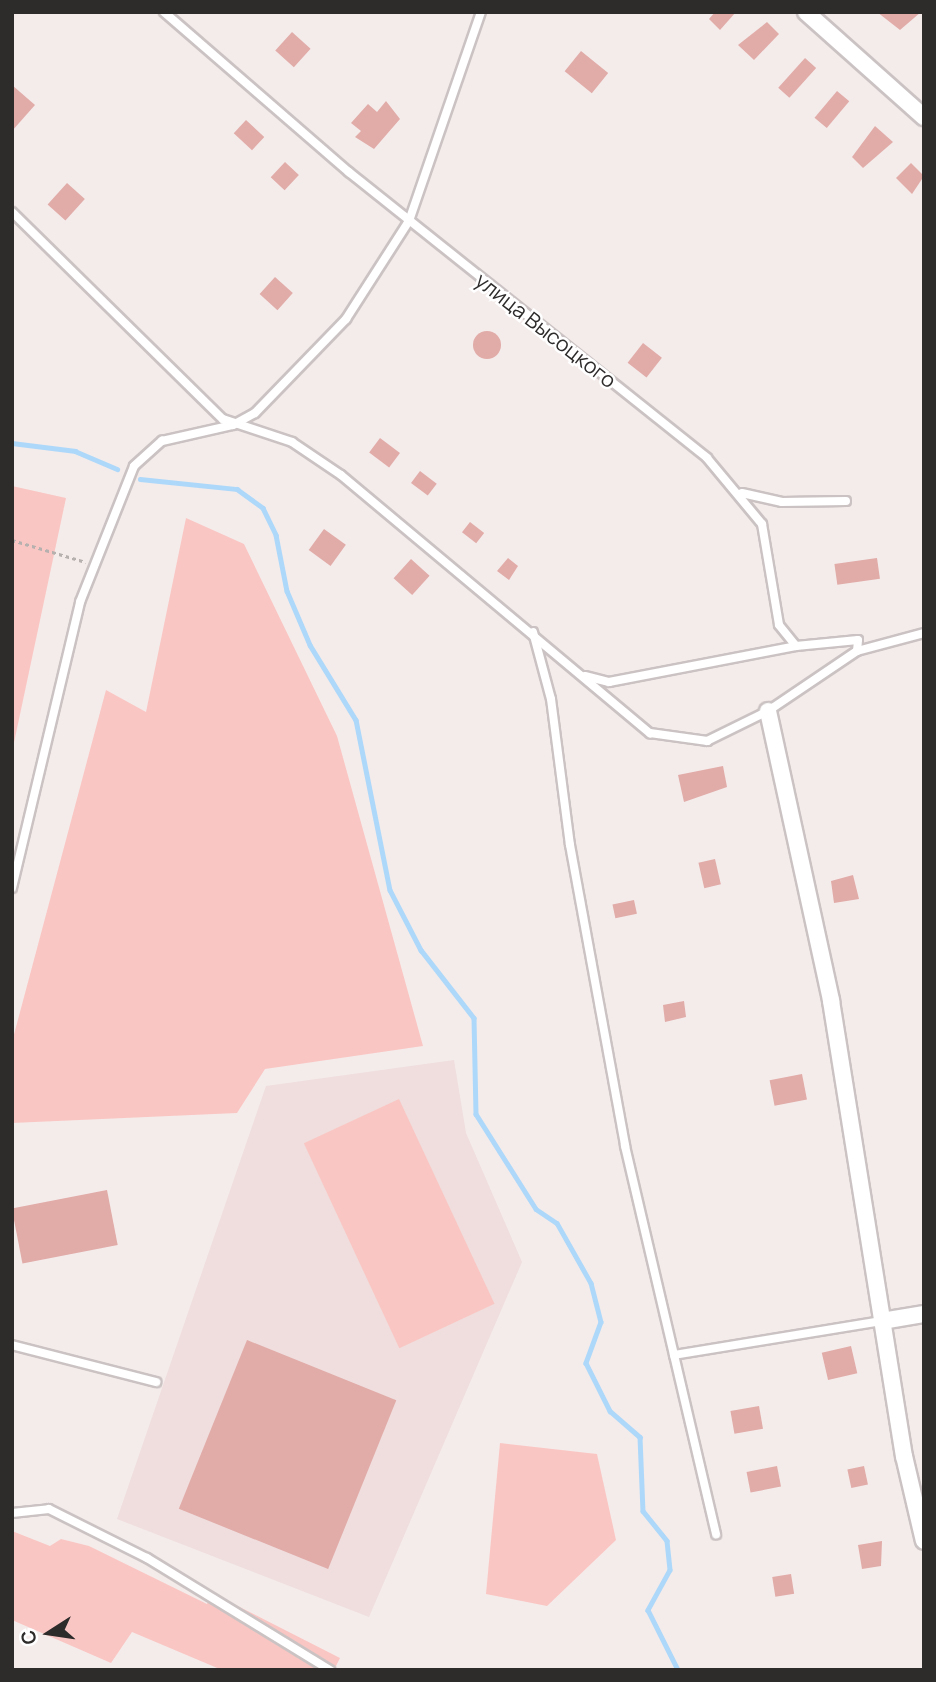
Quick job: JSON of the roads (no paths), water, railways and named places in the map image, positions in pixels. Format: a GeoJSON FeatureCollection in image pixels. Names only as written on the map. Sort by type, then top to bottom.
{"type":"FeatureCollection","features":[{"type":"Feature","properties":{"kind":"street"},"geometry":{"type":"LineString","coordinates":[[806,12],[924,117]]}},
{"type":"Feature","properties":{"kind":"street"},"geometry":{"type":"LineString","coordinates":[[768,711],[831,1001],[882,1321],[924,1541]]}},
{"type":"Feature","properties":{"kind":"street"},"geometry":{"type":"LineString","coordinates":[[882,1321],[924,1314]]}},
{"type":"Feature","properties":{"kind":"lane","name":"улица Высоцкого"},"geometry":{"type":"LineString","coordinates":[[164,12],[409,221],[697,450],[741,493],[762,524],[771,599],[796,646]]}},
{"type":"Feature","properties":{"kind":"lane"},"geometry":{"type":"LineString","coordinates":[[233,425],[311,362],[378,277],[409,221],[481,12]]}},
{"type":"Feature","properties":{"kind":"lane"},"geometry":{"type":"LineString","coordinates":[[12,212],[233,425]]}},
{"type":"Feature","properties":{"kind":"lane"},"geometry":{"type":"LineString","coordinates":[[12,888],[94,564],[111,513],[145,454],[162,441],[233,425],[257,426],[341,474],[533,632],[650,733],[687,743],[726,734],[768,711],[857,651],[924,633]]}},
{"type":"Feature","properties":{"kind":"lane"},"geometry":{"type":"LineString","coordinates":[[741,493],[782,502],[845,501]]}},
{"type":"Feature","properties":{"kind":"lane"},"geometry":{"type":"LineString","coordinates":[[533,632],[551,699],[569,845],[625,1146],[716,1534]]}},
{"type":"Feature","properties":{"kind":"lane"},"geometry":{"type":"LineString","coordinates":[[579,673],[609,682],[796,646],[858,640],[857,651]]}},
{"type":"Feature","properties":{"kind":"lane"},"geometry":{"type":"LineString","coordinates":[[674,1355],[882,1321]]}},
{"type":"Feature","properties":{"kind":"lane"},"geometry":{"type":"LineString","coordinates":[[12,1345],[156,1382]]}},
{"type":"Feature","properties":{"kind":"lane"},"geometry":{"type":"LineString","coordinates":[[12,1513],[49,1509],[147,1558],[330,1670]]}},
{"type":"Feature","properties":{"kind":"waterway"},"geometry":{"type":"LineString","coordinates":[[12,443],[75,451],[117,469]]}},
{"type":"Feature","properties":{"kind":"waterway"},"geometry":{"type":"LineString","coordinates":[[140,479],[237,489],[263,508],[276,535],[287,591],[310,645],[356,720],[390,890],[421,950],[474,1018],[476,1114],[536,1209],[557,1223],[591,1283],[601,1322],[586,1363],[610,1411],[640,1437],[643,1511],[667,1541],[670,1570],[648,1610],[678,1670]]}}]}
